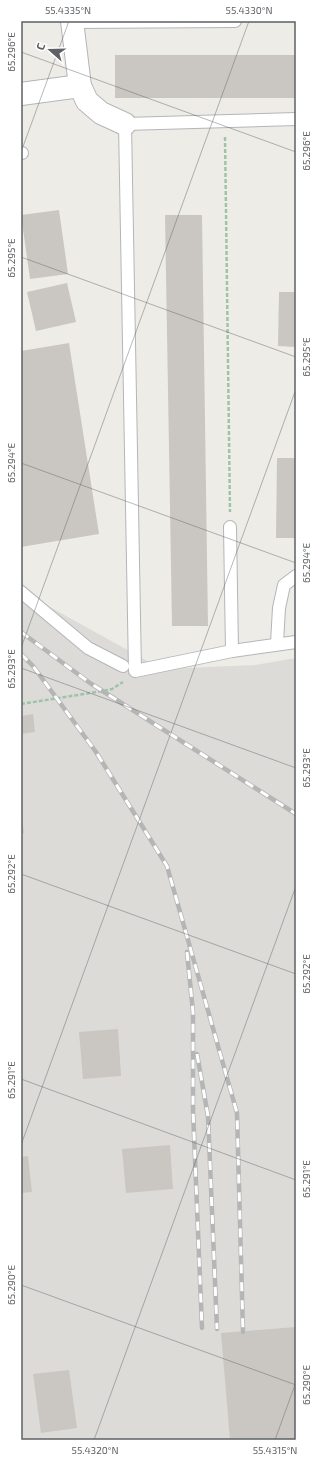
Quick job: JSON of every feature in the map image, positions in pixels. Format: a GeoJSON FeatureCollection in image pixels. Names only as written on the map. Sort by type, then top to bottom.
{"type":"FeatureCollection","features":[{"type":"Feature","properties":{"kind":"street"},"geometry":{"type":"LineString","coordinates":[[72,22],[80,86],[87,101],[100,113],[125,124]]}},
{"type":"Feature","properties":{"kind":"street"},"geometry":{"type":"LineString","coordinates":[[21,94],[80,86]]}},
{"type":"Feature","properties":{"kind":"lane"},"geometry":{"type":"LineString","coordinates":[[72,22],[235,21]]}},
{"type":"Feature","properties":{"kind":"lane"},"geometry":{"type":"LineString","coordinates":[[296,119],[125,124],[136,646],[135,671],[232,651],[296,642]]}},
{"type":"Feature","properties":{"kind":"lane"},"geometry":{"type":"LineString","coordinates":[[230,527],[232,651]]}},
{"type":"Feature","properties":{"kind":"lane"},"geometry":{"type":"LineString","coordinates":[[277,644],[278,608],[284,585],[296,576]]}},
{"type":"Feature","properties":{"kind":"lane"},"geometry":{"type":"LineString","coordinates":[[21,592],[88,648],[123,666]]}},
{"type":"Feature","properties":{"kind":"path"},"geometry":{"type":"LineString","coordinates":[[224,120],[230,527]]}},
{"type":"Feature","properties":{"kind":"path"},"geometry":{"type":"LineString","coordinates":[[21,704],[112,689],[121,684],[135,671]]}},
{"type":"Feature","properties":{"kind":"shaded area"},"geometry":{"type":"Polygon","coordinates":[[[21,582],[48,606],[162,669],[255,665],[296,658],[296,1440],[21,1440],[21,582]]]}},
{"type":"Feature","properties":{"kind":"building"},"geometry":{"type":"Polygon","coordinates":[[[115,55],[296,55],[296,98],[115,98],[115,55]]]}},
{"type":"Feature","properties":{"kind":"building"},"geometry":{"type":"Polygon","coordinates":[[[59,210],[68,274],[30,279],[21,215],[59,210]]]}},
{"type":"Feature","properties":{"kind":"building"},"geometry":{"type":"Polygon","coordinates":[[[165,215],[202,215],[208,626],[172,626],[165,215]]]}},
{"type":"Feature","properties":{"kind":"building"},"geometry":{"type":"Polygon","coordinates":[[[67,283],[76,322],[36,331],[27,292],[67,283]]]}},
{"type":"Feature","properties":{"kind":"building"},"geometry":{"type":"Polygon","coordinates":[[[279,292],[296,292],[296,347],[278,346],[279,292]]]}},
{"type":"Feature","properties":{"kind":"building"},"geometry":{"type":"Polygon","coordinates":[[[69,343],[99,534],[21,547],[21,351],[69,343]]]}},
{"type":"Feature","properties":{"kind":"building"},"geometry":{"type":"Polygon","coordinates":[[[277,458],[296,458],[296,538],[276,538],[277,458]]]}},
{"type":"Feature","properties":{"kind":"building"},"geometry":{"type":"Polygon","coordinates":[[[33,714],[35,732],[21,734],[21,716],[33,714]]]}},
{"type":"Feature","properties":{"kind":"building"},"geometry":{"type":"Polygon","coordinates":[[[21,815],[24,833],[21,833],[21,815]]]}},
{"type":"Feature","properties":{"kind":"building"},"geometry":{"type":"Polygon","coordinates":[[[118,1029],[121,1076],[83,1079],[79,1032],[118,1029]]]}},
{"type":"Feature","properties":{"kind":"building"},"geometry":{"type":"Polygon","coordinates":[[[170,1145],[173,1189],[126,1193],[122,1149],[170,1145]]]}},
{"type":"Feature","properties":{"kind":"building"},"geometry":{"type":"Polygon","coordinates":[[[28,1156],[32,1192],[21,1193],[21,1157],[28,1156]]]}},
{"type":"Feature","properties":{"kind":"building"},"geometry":{"type":"Polygon","coordinates":[[[296,1327],[296,1440],[230,1440],[221,1333],[296,1327]]]}},
{"type":"Feature","properties":{"kind":"building"},"geometry":{"type":"Polygon","coordinates":[[[69,1370],[77,1428],[41,1433],[33,1374],[69,1370]]]}},
{"type":"Feature","properties":{"kind":"railway"},"geometry":{"type":"LineString","coordinates":[[21,632],[90,683],[296,814]]}},
{"type":"Feature","properties":{"kind":"railway"},"geometry":{"type":"LineString","coordinates":[[21,654],[33,666],[96,752],[167,866],[237,1113],[243,1332]]}},
{"type":"Feature","properties":{"kind":"railway"},"geometry":{"type":"LineString","coordinates":[[187,952],[193,1012],[193,1110],[202,1328]]}},
{"type":"Feature","properties":{"kind":"railway"},"geometry":{"type":"LineString","coordinates":[[197,1054],[208,1116],[217,1329]]}}]}
